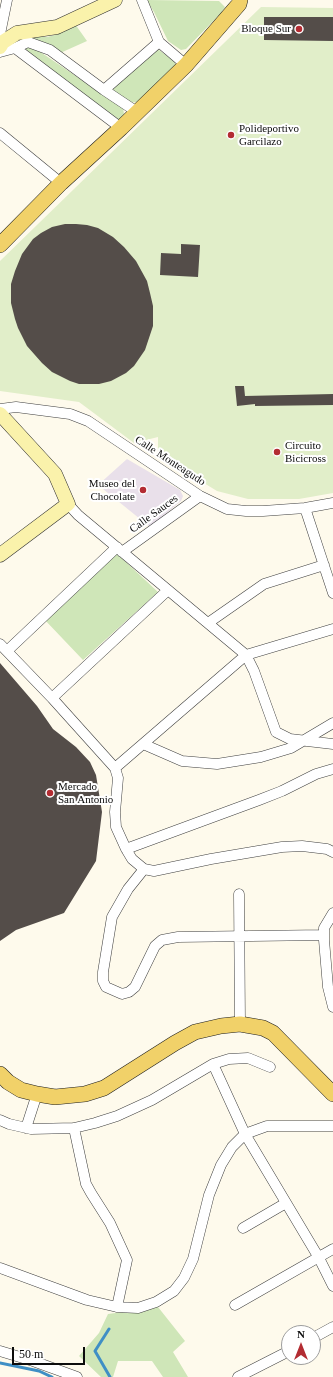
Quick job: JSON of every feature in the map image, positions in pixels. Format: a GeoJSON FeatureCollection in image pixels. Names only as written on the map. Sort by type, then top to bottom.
{"type":"FeatureCollection","features":[{"type":"Feature","properties":{"kind":"main road"},"geometry":{"type":"LineString","coordinates":[[0,245],[61,183],[186,65],[239,4],[240,0]]}},
{"type":"Feature","properties":{"kind":"main road"},"geometry":{"type":"LineString","coordinates":[[0,1074],[8,1082],[22,1090],[37,1094],[55,1097],[85,1094],[104,1088],[195,1032],[221,1026],[240,1024],[263,1028],[273,1033],[333,1094]]}},
{"type":"Feature","properties":{"kind":"street"},"geometry":{"type":"LineString","coordinates":[[0,34],[7,0]]}},
{"type":"Feature","properties":{"kind":"street"},"geometry":{"type":"LineString","coordinates":[[0,47],[4,42],[18,33],[57,27],[115,0]]}},
{"type":"Feature","properties":{"kind":"street"},"geometry":{"type":"LineString","coordinates":[[142,0],[159,42],[186,65]]}},
{"type":"Feature","properties":{"kind":"street"},"geometry":{"type":"LineString","coordinates":[[0,52],[15,48],[28,42],[50,50],[136,112]]}},
{"type":"Feature","properties":{"kind":"street"},"geometry":{"type":"LineString","coordinates":[[104,90],[159,42]]}},
{"type":"Feature","properties":{"kind":"street"},"geometry":{"type":"LineString","coordinates":[[15,48],[121,128]]}},
{"type":"Feature","properties":{"kind":"street"},"geometry":{"type":"LineString","coordinates":[[0,133],[61,183]]}},
{"type":"Feature","properties":{"kind":"street","name":"Calle Monteagudo"},"geometry":{"type":"LineString","coordinates":[[0,409],[16,407],[70,414],[88,421],[200,496],[227,509],[263,511],[305,508],[333,503]]}},
{"type":"Feature","properties":{"kind":"street"},"geometry":{"type":"LineString","coordinates":[[0,414],[55,474],[68,504],[78,515],[246,655],[254,671],[276,732],[290,739],[333,744]]}},
{"type":"Feature","properties":{"kind":"street","name":"Calle Sauces"},"geometry":{"type":"LineString","coordinates":[[3,647],[120,550],[200,496]]}},
{"type":"Feature","properties":{"kind":"street"},"geometry":{"type":"LineString","coordinates":[[3,549],[68,504]]}},
{"type":"Feature","properties":{"kind":"street"},"geometry":{"type":"LineString","coordinates":[[305,508],[333,593]]}},
{"type":"Feature","properties":{"kind":"street"},"geometry":{"type":"LineString","coordinates":[[208,623],[264,584],[324,565]]}},
{"type":"Feature","properties":{"kind":"street"},"geometry":{"type":"LineString","coordinates":[[52,698],[168,590]]}},
{"type":"Feature","properties":{"kind":"street"},"geometry":{"type":"LineString","coordinates":[[116,768],[246,655],[333,629]]}},
{"type":"Feature","properties":{"kind":"street"},"geometry":{"type":"LineString","coordinates":[[3,647],[116,768],[118,778],[116,827],[132,859],[144,869],[154,871],[211,859],[282,847],[302,846],[327,849],[333,852]]}},
{"type":"Feature","properties":{"kind":"street"},"geometry":{"type":"LineString","coordinates":[[143,744],[182,761],[217,764],[261,757],[291,748],[333,723]]}},
{"type":"Feature","properties":{"kind":"street"},"geometry":{"type":"LineString","coordinates":[[126,849],[271,796],[316,774],[333,769]]}},
{"type":"Feature","properties":{"kind":"street"},"geometry":{"type":"LineString","coordinates":[[144,869],[128,889],[112,917],[103,972],[103,981],[106,987],[122,994],[129,992],[135,986],[155,946],[162,940],[178,937],[324,934]]}},
{"type":"Feature","properties":{"kind":"street"},"geometry":{"type":"LineString","coordinates":[[239,894],[240,1024]]}},
{"type":"Feature","properties":{"kind":"street"},"geometry":{"type":"LineString","coordinates":[[333,913],[324,928],[328,987],[333,1008]]}},
{"type":"Feature","properties":{"kind":"street"},"geometry":{"type":"LineString","coordinates":[[0,1120],[9,1124],[31,1129],[74,1128],[117,1116],[152,1100],[213,1064],[229,1059],[248,1058],[270,1067]]}},
{"type":"Feature","properties":{"kind":"street"},"geometry":{"type":"LineString","coordinates":[[213,1064],[245,1134],[333,1286]]}},
{"type":"Feature","properties":{"kind":"street"},"geometry":{"type":"LineString","coordinates":[[26,1128],[37,1094]]}},
{"type":"Feature","properties":{"kind":"street"},"geometry":{"type":"LineString","coordinates":[[0,1268],[87,1300],[117,1307],[138,1308],[156,1302],[174,1292],[184,1278],[193,1259],[209,1195],[221,1165],[232,1147],[245,1134],[267,1126],[333,1126]]}},
{"type":"Feature","properties":{"kind":"street"},"geometry":{"type":"LineString","coordinates":[[74,1128],[86,1184],[110,1222],[127,1260],[117,1307]]}},
{"type":"Feature","properties":{"kind":"street"},"geometry":{"type":"LineString","coordinates":[[243,1228],[286,1203]]}},
{"type":"Feature","properties":{"kind":"street"},"geometry":{"type":"LineString","coordinates":[[235,1305],[333,1249]]}},
{"type":"Feature","properties":{"kind":"street"},"geometry":{"type":"LineString","coordinates":[[321,1334],[333,1327]]}},
{"type":"Feature","properties":{"kind":"street"},"geometry":{"type":"LineString","coordinates":[[0,1351],[77,1377]]}},
{"type":"Feature","properties":{"kind":"street"},"geometry":{"type":"LineString","coordinates":[[238,1377],[281,1355]]}},
{"type":"Feature","properties":{"kind":"shaded area"},"geometry":{"type":"Polygon","coordinates":[[[127,459],[180,490],[183,496],[181,501],[150,527],[98,485],[127,459]]]}},
{"type":"Feature","properties":{"kind":"green space"},"geometry":{"type":"Polygon","coordinates":[[[147,1],[219,1],[225,7],[186,49],[181,50],[168,41],[147,1]]]}},
{"type":"Feature","properties":{"kind":"green space","name":"Polideportivo Garcilazo"},"geometry":{"type":"Polygon","coordinates":[[[261,7],[333,8],[333,493],[299,499],[248,499],[217,491],[158,455],[158,437],[134,443],[79,402],[0,391],[0,261],[261,7]]]}},
{"type":"Feature","properties":{"kind":"green space"},"geometry":{"type":"Polygon","coordinates":[[[75,24],[87,41],[58,54],[32,40],[21,40],[32,35],[47,37],[55,35],[75,24]]]}},
{"type":"Feature","properties":{"kind":"green space"},"geometry":{"type":"Polygon","coordinates":[[[25,47],[36,49],[123,108],[124,114],[120,119],[114,119],[25,52],[25,47]]]}},
{"type":"Feature","properties":{"kind":"green space"},"geometry":{"type":"Polygon","coordinates":[[[155,48],[175,62],[175,66],[137,102],[128,103],[114,93],[112,87],[155,48]]]}},
{"type":"Feature","properties":{"kind":"green space"},"geometry":{"type":"Polygon","coordinates":[[[113,550],[158,592],[83,660],[43,618],[113,550]]]}},
{"type":"Feature","properties":{"kind":"green space"},"geometry":{"type":"Polygon","coordinates":[[[158,1307],[185,1341],[173,1352],[188,1377],[163,1377],[152,1361],[118,1361],[113,1377],[101,1377],[79,1356],[99,1333],[108,1314],[158,1307]]]}},
{"type":"Feature","properties":{"kind":"building","name":"Bloque Sur"},"geometry":{"type":"Polygon","coordinates":[[[264,17],[333,17],[333,41],[264,40],[264,17]]]}},
{"type":"Feature","properties":{"kind":"building"},"geometry":{"type":"Polygon","coordinates":[[[65,224],[87,225],[98,228],[113,237],[136,261],[147,281],[153,306],[153,326],[145,350],[134,366],[126,373],[111,381],[99,384],[79,384],[52,372],[27,346],[15,319],[11,303],[11,284],[22,254],[33,239],[41,233],[52,227],[65,224]]]}},
{"type":"Feature","properties":{"kind":"building"},"geometry":{"type":"Polygon","coordinates":[[[181,244],[200,245],[198,277],[160,275],[161,253],[181,254],[181,244]]]}},
{"type":"Feature","properties":{"kind":"building"},"geometry":{"type":"Polygon","coordinates":[[[235,386],[244,386],[245,396],[333,394],[333,405],[255,406],[255,404],[237,406],[235,386]]]}},
{"type":"Feature","properties":{"kind":"building","name":"Mercado San Antonio"},"geometry":{"type":"Polygon","coordinates":[[[0,663],[37,706],[53,729],[76,747],[90,762],[96,775],[102,812],[96,861],[64,913],[16,930],[0,941],[0,663]]]}},
{"type":"Feature","properties":{"kind":"waterway"},"geometry":{"type":"LineString","coordinates":[[109,1329],[95,1351],[110,1377]]}},
{"type":"Feature","properties":{"kind":"waterway"},"geometry":{"type":"LineString","coordinates":[[0,1363],[39,1371],[52,1377]]}},
{"type":"Feature","properties":{"kind":"place","name":"Bloque Sur"},"geometry":{"type":"Point","coordinates":[299,29]}},
{"type":"Feature","properties":{"kind":"place","name":"Polideportivo Garcilazo"},"geometry":{"type":"Point","coordinates":[231,135]}},
{"type":"Feature","properties":{"kind":"place","name":"Circuito Bicicross"},"geometry":{"type":"Point","coordinates":[277,452]}},
{"type":"Feature","properties":{"kind":"place","name":"Museo del Chocolate"},"geometry":{"type":"Point","coordinates":[143,490]}},
{"type":"Feature","properties":{"kind":"place","name":"Mercado San Antonio"},"geometry":{"type":"Point","coordinates":[50,793]}}]}
